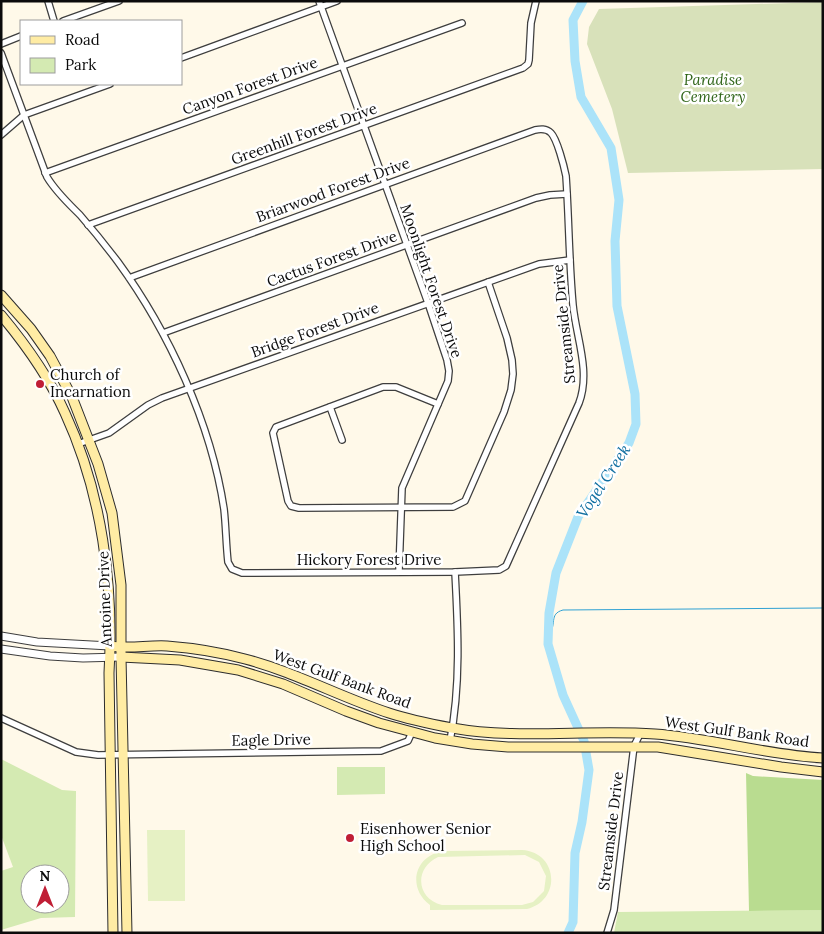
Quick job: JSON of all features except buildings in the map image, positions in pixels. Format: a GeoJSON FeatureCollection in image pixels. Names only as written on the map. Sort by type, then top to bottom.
{"type":"FeatureCollection","features":[{"type":"Feature","properties":{"kind":"main road","name":"Antoine Drive"},"geometry":{"type":"LineString","coordinates":[[1,295],[31,329],[50,356],[72,398],[90,441],[105,486],[114,525],[121,585],[126,933]]}},
{"type":"Feature","properties":{"kind":"main road","name":"Antoine Drive"},"geometry":{"type":"LineString","coordinates":[[1,315],[24,343],[65,413],[78,444],[89,479],[104,547],[110,609],[113,933]]}},
{"type":"Feature","properties":{"kind":"main road","name":"West Gulf Bank Road"},"geometry":{"type":"LineString","coordinates":[[110,646],[121,652],[238,670],[283,684],[369,719],[450,741],[549,748],[634,746],[691,752],[746,762],[823,772]]}},
{"type":"Feature","properties":{"kind":"main road","name":"West Gulf Bank Road"},"geometry":{"type":"LineString","coordinates":[[121,652],[140,646],[167,646],[206,650],[268,665],[375,708],[414,720],[453,728],[491,733],[640,734],[687,738],[800,757],[823,758]]}},
{"type":"Feature","properties":{"kind":"main road"},"geometry":{"type":"LineString","coordinates":[[166,659],[167,646]]}},
{"type":"Feature","properties":{"kind":"main road"},"geometry":{"type":"LineString","coordinates":[[202,663],[206,650]]}},
{"type":"Feature","properties":{"kind":"main road"},"geometry":{"type":"LineString","coordinates":[[369,719],[375,708]]}},
{"type":"Feature","properties":{"kind":"main road"},"geometry":{"type":"LineString","coordinates":[[549,734],[549,748]]}},
{"type":"Feature","properties":{"kind":"main road"},"geometry":{"type":"LineString","coordinates":[[746,762],[748,748]]}},
{"type":"Feature","properties":{"kind":"main road"},"geometry":{"type":"LineString","coordinates":[[113,872],[125,872]]}},
{"type":"Feature","properties":{"kind":"main road"},"geometry":{"type":"LineString","coordinates":[[113,911],[126,911]]}},
{"type":"Feature","properties":{"kind":"street"},"geometry":{"type":"LineString","coordinates":[[48,1],[54,20]]}},
{"type":"Feature","properties":{"kind":"street"},"geometry":{"type":"LineString","coordinates":[[182,58],[320,4],[336,1]]}},
{"type":"Feature","properties":{"kind":"street","name":"Greenhill Forest Drive"},"geometry":{"type":"LineString","coordinates":[[88,225],[364,126],[526,65],[529,60],[531,23],[536,1]]}},
{"type":"Feature","properties":{"kind":"street"},"geometry":{"type":"LineString","coordinates":[[66,20],[116,2]]}},
{"type":"Feature","properties":{"kind":"street","name":"Moonlight Forest Drive"},"geometry":{"type":"LineString","coordinates":[[320,4],[428,303],[448,365],[448,381],[402,488],[399,571]]}},
{"type":"Feature","properties":{"kind":"street","name":"Canyon Forest Drive"},"geometry":{"type":"LineString","coordinates":[[45,173],[462,23]]}},
{"type":"Feature","properties":{"kind":"street"},"geometry":{"type":"LineString","coordinates":[[1,44],[20,36]]}},
{"type":"Feature","properties":{"kind":"street"},"geometry":{"type":"LineString","coordinates":[[1,53],[45,173],[59,194],[88,225],[129,278],[163,333],[188,390]]}},
{"type":"Feature","properties":{"kind":"street"},"geometry":{"type":"LineString","coordinates":[[1,134],[24,115],[107,85]]}},
{"type":"Feature","properties":{"kind":"street","name":"Briarwood Forest Drive"},"geometry":{"type":"LineString","coordinates":[[129,278],[535,130],[546,130]]}},
{"type":"Feature","properties":{"kind":"street","name":"Streamside Drive"},"geometry":{"type":"LineString","coordinates":[[506,566],[579,403],[583,390],[583,370],[573,307],[564,167],[551,133],[546,130]]}},
{"type":"Feature","properties":{"kind":"street","name":"Cactus Forest Drive"},"geometry":{"type":"LineString","coordinates":[[163,333],[536,198],[567,194]]}},
{"type":"Feature","properties":{"kind":"street","name":"Bridge Forest Drive"},"geometry":{"type":"LineString","coordinates":[[78,444],[90,441],[119,427],[150,404],[539,264],[570,260]]}},
{"type":"Feature","properties":{"kind":"street"},"geometry":{"type":"LineString","coordinates":[[438,404],[396,387],[383,387],[276,428],[273,433],[287,498],[291,506],[299,508],[453,507],[465,501],[504,412],[512,382],[512,360],[507,338],[488,282]]}},
{"type":"Feature","properties":{"kind":"street","name":"Hickory Forest Drive"},"geometry":{"type":"LineString","coordinates":[[188,390],[197,411],[216,470],[224,508],[228,562],[232,569],[242,573],[456,572],[500,570],[506,566]]}},
{"type":"Feature","properties":{"kind":"street"},"geometry":{"type":"LineString","coordinates":[[330,408],[342,440]]}},
{"type":"Feature","properties":{"kind":"street"},"geometry":{"type":"LineString","coordinates":[[450,741],[457,696],[456,572]]}},
{"type":"Feature","properties":{"kind":"street","name":"West Gulf Bank Road"},"geometry":{"type":"LineString","coordinates":[[1,636],[30,641],[110,646]]}},
{"type":"Feature","properties":{"kind":"street"},"geometry":{"type":"LineString","coordinates":[[29,653],[30,641]]}},
{"type":"Feature","properties":{"kind":"street","name":"West Gulf Bank Road"},"geometry":{"type":"LineString","coordinates":[[1,649],[83,658],[110,657],[121,652]]}},
{"type":"Feature","properties":{"kind":"street","name":"Eagle Drive"},"geometry":{"type":"LineString","coordinates":[[1,718],[76,752],[110,755],[381,751],[408,741],[412,732]]}},
{"type":"Feature","properties":{"kind":"street","name":"Streamside Drive"},"geometry":{"type":"LineString","coordinates":[[607,933],[614,910],[634,746],[640,734]]}},
{"type":"Feature","properties":{"kind":"green space","name":"Paradise Cemetery"},"geometry":{"type":"Polygon","coordinates":[[[823,2],[823,169],[628,173],[612,109],[587,44],[589,27],[599,9],[823,2]]]}},
{"type":"Feature","properties":{"kind":"green space"},"geometry":{"type":"Polygon","coordinates":[[[1,759],[62,790],[76,791],[75,917],[41,918],[1,930],[1,871],[13,867],[1,835],[1,759]]]}},
{"type":"Feature","properties":{"kind":"green space"},"geometry":{"type":"Polygon","coordinates":[[[337,767],[385,767],[385,794],[337,795],[337,767]]]}},
{"type":"Feature","properties":{"kind":"green space"},"geometry":{"type":"Polygon","coordinates":[[[746,773],[753,776],[823,780],[823,910],[749,911],[746,773]]]}},
{"type":"Feature","properties":{"kind":"green space"},"geometry":{"type":"Polygon","coordinates":[[[147,830],[185,830],[185,901],[148,901],[147,830]]]}},
{"type":"Feature","properties":{"kind":"green space"},"geometry":{"type":"Polygon","coordinates":[[[522,850],[534,853],[543,859],[549,867],[550,887],[546,896],[538,904],[527,909],[430,910],[430,905],[423,898],[416,881],[417,872],[421,865],[435,853],[445,851],[522,850]],[[525,855],[438,857],[425,868],[421,883],[427,897],[433,902],[442,905],[522,905],[533,902],[544,891],[546,876],[539,862],[525,855]]]}},
{"type":"Feature","properties":{"kind":"green space"},"geometry":{"type":"Polygon","coordinates":[[[823,910],[823,933],[614,933],[618,912],[823,910]]]}},
{"type":"Feature","properties":{"kind":"waterway","name":"Vogel Creek"},"geometry":{"type":"LineString","coordinates":[[568,933],[573,922],[575,853],[582,822],[589,770],[584,741],[563,695],[548,644],[549,613],[556,573],[578,517],[629,443],[636,424],[635,394],[617,306],[615,241],[619,200],[611,148],[581,97],[575,61],[573,20],[583,1]]}},
{"type":"Feature","properties":{"kind":"waterway"},"geometry":{"type":"LineString","coordinates":[[548,636],[551,632],[554,617],[563,610],[823,608]]}},
{"type":"Feature","properties":{"kind":"place","name":"Church of Incarnation"},"geometry":{"type":"Point","coordinates":[40,384]}},
{"type":"Feature","properties":{"kind":"place","name":"Eisenhower Senior High School"},"geometry":{"type":"Point","coordinates":[350,838]}}]}
